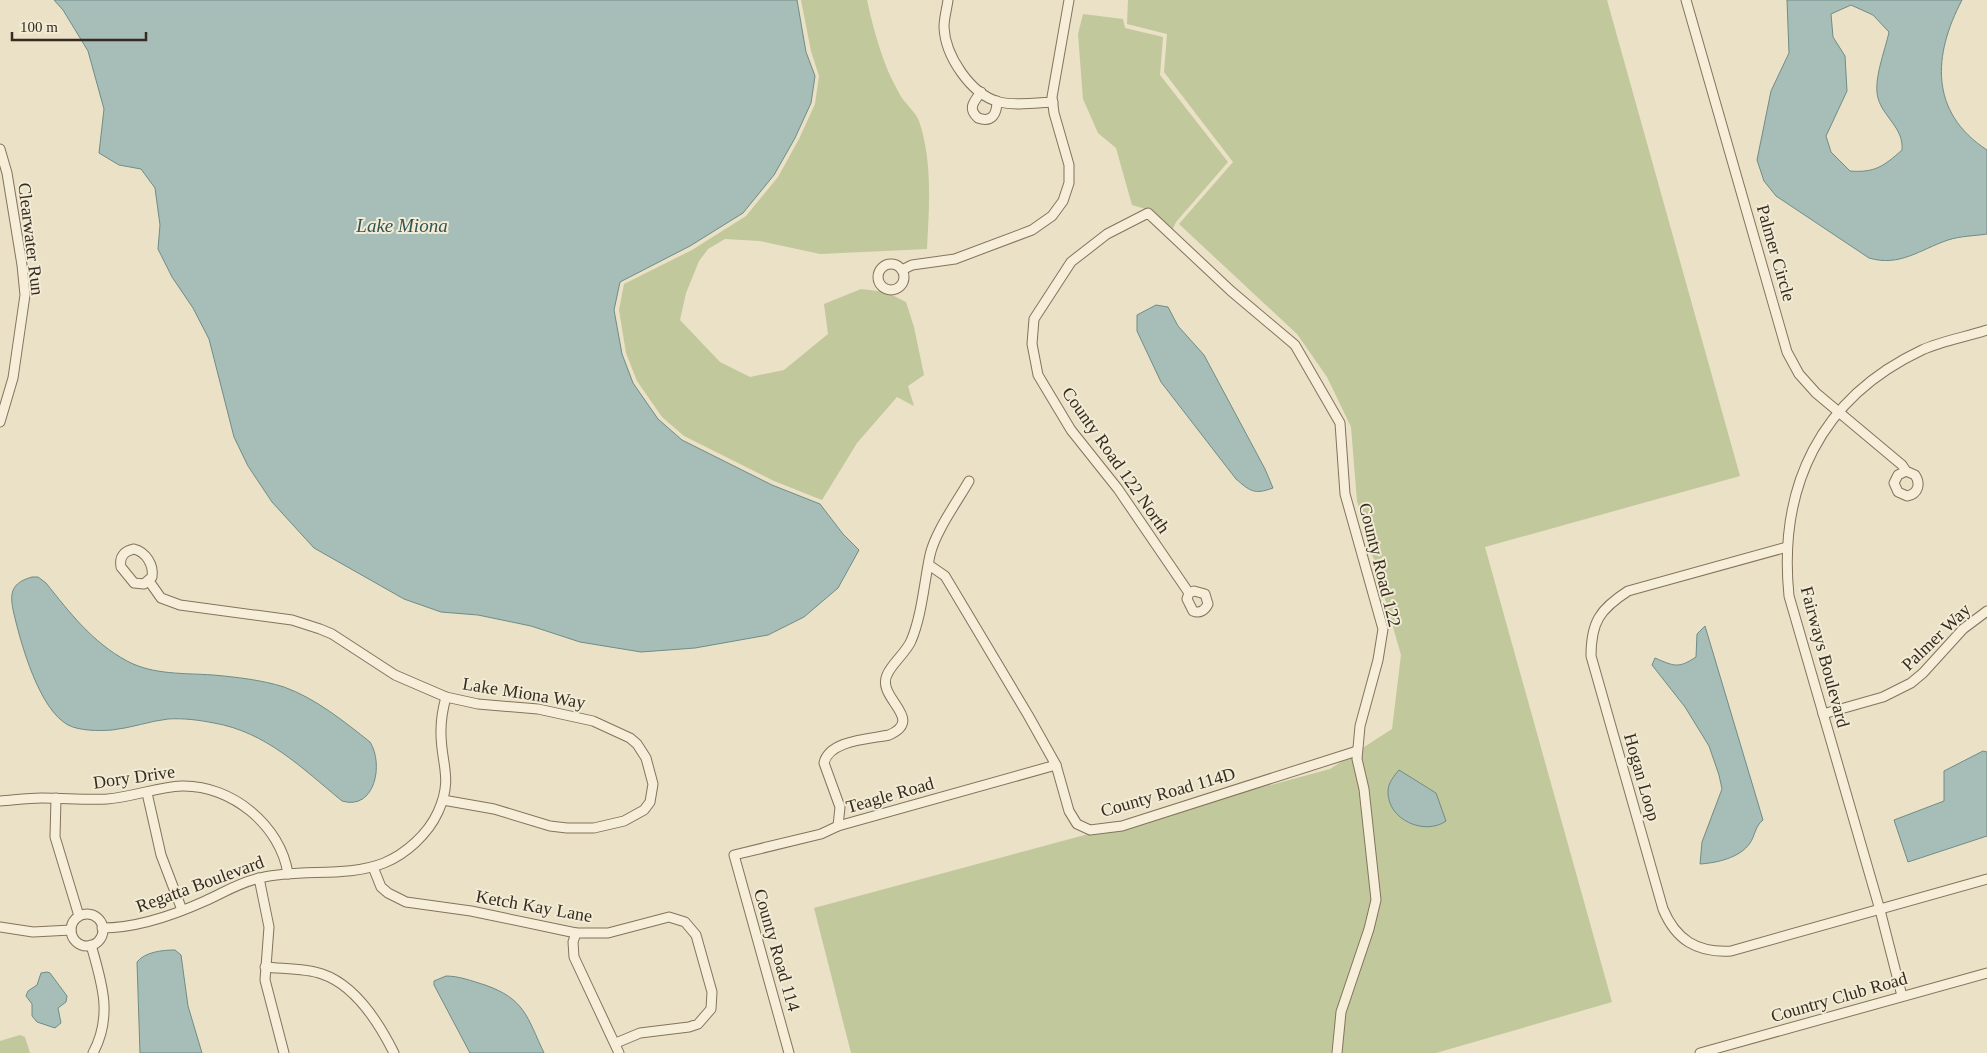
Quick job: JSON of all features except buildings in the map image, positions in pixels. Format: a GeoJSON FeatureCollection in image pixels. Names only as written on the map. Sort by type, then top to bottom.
{"type":"FeatureCollection","features":[{"type":"Feature","properties":{"kind":"street"},"geometry":{"type":"LineString","coordinates":[[948,0],[944,27],[950,54],[966,77],[981,92],[997,101],[1014,104],[1053,102]]}},
{"type":"Feature","properties":{"kind":"street"},"geometry":{"type":"LineString","coordinates":[[902,270],[912,265],[955,258],[1041,226],[1052,216],[1063,200],[1069,183],[1069,165],[1053,102],[1069,0]]}},
{"type":"Feature","properties":{"kind":"street","name":"Palmer Circle"},"geometry":{"type":"LineString","coordinates":[[1686,0],[1787,352],[1799,374],[1839,412],[1902,465],[1906,471]]}},
{"type":"Feature","properties":{"kind":"street"},"geometry":{"type":"LineString","coordinates":[[981,92],[972,105],[972,110],[978,118],[985,120],[993,117],[997,109],[997,101]]}},
{"type":"Feature","properties":{"kind":"street","name":"Clearwater Run"},"geometry":{"type":"LineString","coordinates":[[0,149],[3,174],[22,265],[25,295],[13,378],[0,422]]}},
{"type":"Feature","properties":{"kind":"street","name":"County Road 122 North"},"geometry":{"type":"LineString","coordinates":[[1148,213],[1107,234],[1071,262],[1034,319],[1032,344],[1038,375],[1071,430],[1118,488],[1189,593]]}},
{"type":"Feature","properties":{"kind":"street","name":"County Road 122"},"geometry":{"type":"LineString","coordinates":[[1148,213],[1231,291],[1295,345],[1340,424],[1345,494],[1383,629],[1378,660],[1360,726],[1356,759],[1364,789],[1376,900],[1369,929],[1341,1012],[1337,1053]]}},
{"type":"Feature","properties":{"kind":"street","name":"Fairways Boulevard"},"geometry":{"type":"LineString","coordinates":[[1902,996],[1880,910],[1789,596],[1787,547],[1794,496],[1810,454],[1839,412],[1859,390],[1923,349],[1987,330]]}},
{"type":"Feature","properties":{"kind":"street"},"geometry":{"type":"LineString","coordinates":[[838,826],[840,807],[824,763],[825,758],[835,748],[889,735],[897,732],[902,726],[902,716],[884,684],[887,675],[913,636],[934,544],[969,481]]}},
{"type":"Feature","properties":{"kind":"street","name":"Hogan Loop"},"geometry":{"type":"LineString","coordinates":[[1787,547],[1628,591],[1610,602],[1598,618],[1591,635],[1591,656],[1663,909],[1670,925],[1683,939],[1698,948],[1713,952],[1730,951],[1987,879]]}},
{"type":"Feature","properties":{"kind":"street","name":"County Road 114D"},"geometry":{"type":"LineString","coordinates":[[929,565],[945,576],[1028,714],[1056,765],[1069,811],[1077,824],[1085,829],[1099,830],[1122,826],[1357,751]]}},
{"type":"Feature","properties":{"kind":"street","name":"Lake Miona Way"},"geometry":{"type":"LineString","coordinates":[[149,581],[161,598],[180,605],[292,620],[320,629],[332,634],[395,675],[446,697],[478,704],[556,712],[576,716],[611,729],[630,738],[643,751],[653,784],[650,802],[635,817],[610,826],[580,829],[550,826],[494,809],[442,800]]}},
{"type":"Feature","properties":{"kind":"street","name":"Palmer Way"},"geometry":{"type":"LineString","coordinates":[[1823,714],[1883,697],[1911,683],[1923,673],[1963,629],[1987,611]]}},
{"type":"Feature","properties":{"kind":"street","name":"Regatta Boulevard"},"geometry":{"type":"LineString","coordinates":[[102,928],[130,926],[182,910],[205,901],[240,883],[259,878],[373,867],[400,854],[428,830],[442,800],[447,768],[440,732],[446,697]]}},
{"type":"Feature","properties":{"kind":"street","name":"Teagle Road"},"geometry":{"type":"LineString","coordinates":[[734,855],[821,834],[838,826],[1056,765]]}},
{"type":"Feature","properties":{"kind":"street","name":"Dory Drive"},"geometry":{"type":"LineString","coordinates":[[0,801],[56,798],[94,800],[184,786],[206,790],[228,797],[255,814],[275,836],[286,859],[288,874]]}},
{"type":"Feature","properties":{"kind":"street"},"geometry":{"type":"LineString","coordinates":[[147,793],[161,855],[182,910]]}},
{"type":"Feature","properties":{"kind":"street"},"geometry":{"type":"LineString","coordinates":[[56,798],[56,838],[79,916]]}},
{"type":"Feature","properties":{"kind":"street","name":"County Road 114"},"geometry":{"type":"LineString","coordinates":[[734,855],[789,1053]]}},
{"type":"Feature","properties":{"kind":"street","name":"Ketch Kay Lane"},"geometry":{"type":"LineString","coordinates":[[373,867],[381,887],[388,893],[406,902],[471,911],[576,933],[608,933],[669,917],[678,918],[685,922],[696,935],[712,992],[711,1009],[705,1018],[689,1027],[640,1033],[616,1043]]}},
{"type":"Feature","properties":{"kind":"street"},"geometry":{"type":"LineString","coordinates":[[259,878],[269,927],[265,967],[267,992],[284,1053]]}},
{"type":"Feature","properties":{"kind":"street"},"geometry":{"type":"LineString","coordinates":[[79,916],[94,916],[102,928],[101,937],[91,945],[77,942],[71,930],[73,922],[79,916]]}},
{"type":"Feature","properties":{"kind":"street"},"geometry":{"type":"LineString","coordinates":[[0,928],[34,932],[71,930]]}},
{"type":"Feature","properties":{"kind":"street"},"geometry":{"type":"LineString","coordinates":[[576,933],[573,942],[574,956],[619,1053]]}},
{"type":"Feature","properties":{"kind":"street"},"geometry":{"type":"LineString","coordinates":[[91,945],[105,1001],[104,1025],[93,1053]]}},
{"type":"Feature","properties":{"kind":"street"},"geometry":{"type":"LineString","coordinates":[[265,967],[309,971],[339,982],[367,1010],[394,1053]]}},
{"type":"Feature","properties":{"kind":"street","name":"Country Club Road"},"geometry":{"type":"LineString","coordinates":[[1700,1053],[1987,973]]}},
{"type":"Feature","properties":{"kind":"green space"},"geometry":{"type":"Polygon","coordinates":[[[801,0],[867,0],[876,36],[888,71],[901,97],[917,117],[923,137],[929,185],[927,249],[820,254],[760,241],[725,239],[708,249],[699,261],[686,293],[680,320],[720,362],[750,377],[784,370],[828,334],[824,304],[861,289],[886,292],[906,302],[914,327],[924,375],[908,386],[914,406],[897,397],[857,443],[822,500],[774,481],[684,436],[662,417],[637,381],[626,353],[619,310],[624,284],[692,250],[746,216],[778,177],[799,139],[815,104],[819,76],[811,51],[801,0]]]}},
{"type":"Feature","properties":{"kind":"green space"},"geometry":{"type":"Polygon","coordinates":[[[1128,0],[1607,0],[1740,476],[1485,547],[1612,1002],[1436,1053],[851,1053],[814,908],[1330,769],[1392,729],[1401,655],[1357,501],[1351,427],[1327,377],[1297,334],[1179,224],[1233,162],[1164,72],[1167,34],[1127,24],[1128,0]]]}},
{"type":"Feature","properties":{"kind":"green space"},"geometry":{"type":"Polygon","coordinates":[[[1083,14],[1123,19],[1125,28],[1163,37],[1160,75],[1228,162],[1176,222],[1172,231],[1149,210],[1132,205],[1116,148],[1098,133],[1083,99],[1078,34],[1083,14]]]}},
{"type":"Feature","properties":{"kind":"green space"},"geometry":{"type":"Polygon","coordinates":[[[20,1035],[25,1037],[30,1053],[0,1053],[0,1041],[20,1035]]]}},
{"type":"Feature","properties":{"kind":"water","name":"Lake Miona"},"geometry":{"type":"Polygon","coordinates":[[[54,0],[797,0],[806,52],[815,76],[811,103],[795,138],[774,175],[743,213],[690,246],[620,282],[614,310],[622,354],[633,383],[658,419],[682,440],[772,485],[820,504],[843,534],[859,550],[838,588],[804,617],[768,635],[695,648],[641,652],[580,642],[531,626],[478,615],[441,612],[404,599],[314,548],[272,502],[248,466],[234,437],[209,339],[193,308],[172,277],[158,249],[160,225],[155,188],[141,169],[119,165],[99,153],[104,109],[88,51],[63,10],[54,0]]]}},
{"type":"Feature","properties":{"kind":"water"},"geometry":{"type":"Polygon","coordinates":[[[1787,0],[1962,0],[1952,21],[1946,41],[1942,62],[1942,81],[1946,100],[1955,118],[1968,135],[1987,150],[1987,234],[1953,239],[1900,259],[1880,260],[1869,258],[1776,196],[1764,181],[1757,160],[1771,91],[1789,53],[1787,0]],[[1851,5],[1831,14],[1833,37],[1845,56],[1847,91],[1826,136],[1831,152],[1850,171],[1866,171],[1879,167],[1902,150],[1900,135],[1878,98],[1878,74],[1889,32],[1873,15],[1851,5]]]}},
{"type":"Feature","properties":{"kind":"water"},"geometry":{"type":"Polygon","coordinates":[[[1156,305],[1168,307],[1178,326],[1204,355],[1265,469],[1273,488],[1253,491],[1236,479],[1161,382],[1137,331],[1137,315],[1156,305]]]}},
{"type":"Feature","properties":{"kind":"water"},"geometry":{"type":"Polygon","coordinates":[[[32,577],[38,577],[46,583],[92,636],[114,653],[137,666],[158,671],[267,682],[296,692],[318,704],[370,742],[374,751],[376,773],[374,784],[369,793],[362,799],[353,802],[342,801],[298,764],[267,743],[250,734],[214,723],[168,719],[112,730],[84,729],[68,725],[48,705],[40,691],[21,642],[14,614],[13,590],[20,582],[32,577]]]}},
{"type":"Feature","properties":{"kind":"water"},"geometry":{"type":"Polygon","coordinates":[[[1705,626],[1763,820],[1758,825],[1746,848],[1734,856],[1720,861],[1700,864],[1702,842],[1722,789],[1719,775],[1709,746],[1685,707],[1652,665],[1655,658],[1667,663],[1680,665],[1696,657],[1697,634],[1705,626]]]}},
{"type":"Feature","properties":{"kind":"water"},"geometry":{"type":"Polygon","coordinates":[[[1983,751],[1987,752],[1987,836],[1908,862],[1894,820],[1944,801],[1944,771],[1983,751]]]}},
{"type":"Feature","properties":{"kind":"water"},"geometry":{"type":"Polygon","coordinates":[[[1399,770],[1436,793],[1446,821],[1428,827],[1418,826],[1400,817],[1389,801],[1388,791],[1389,785],[1399,770]]]}},
{"type":"Feature","properties":{"kind":"water"},"geometry":{"type":"Polygon","coordinates":[[[175,950],[181,955],[188,1006],[202,1053],[140,1053],[137,962],[149,954],[175,950]]]}},
{"type":"Feature","properties":{"kind":"water"},"geometry":{"type":"Polygon","coordinates":[[[41,973],[50,973],[67,996],[66,1002],[58,1008],[61,1023],[55,1028],[37,1022],[32,1016],[32,1004],[26,996],[28,991],[37,985],[41,973]]]}},
{"type":"Feature","properties":{"kind":"water"},"geometry":{"type":"Polygon","coordinates":[[[446,976],[485,985],[509,996],[517,1003],[528,1019],[544,1053],[470,1053],[434,985],[434,981],[446,976]]]}}]}
